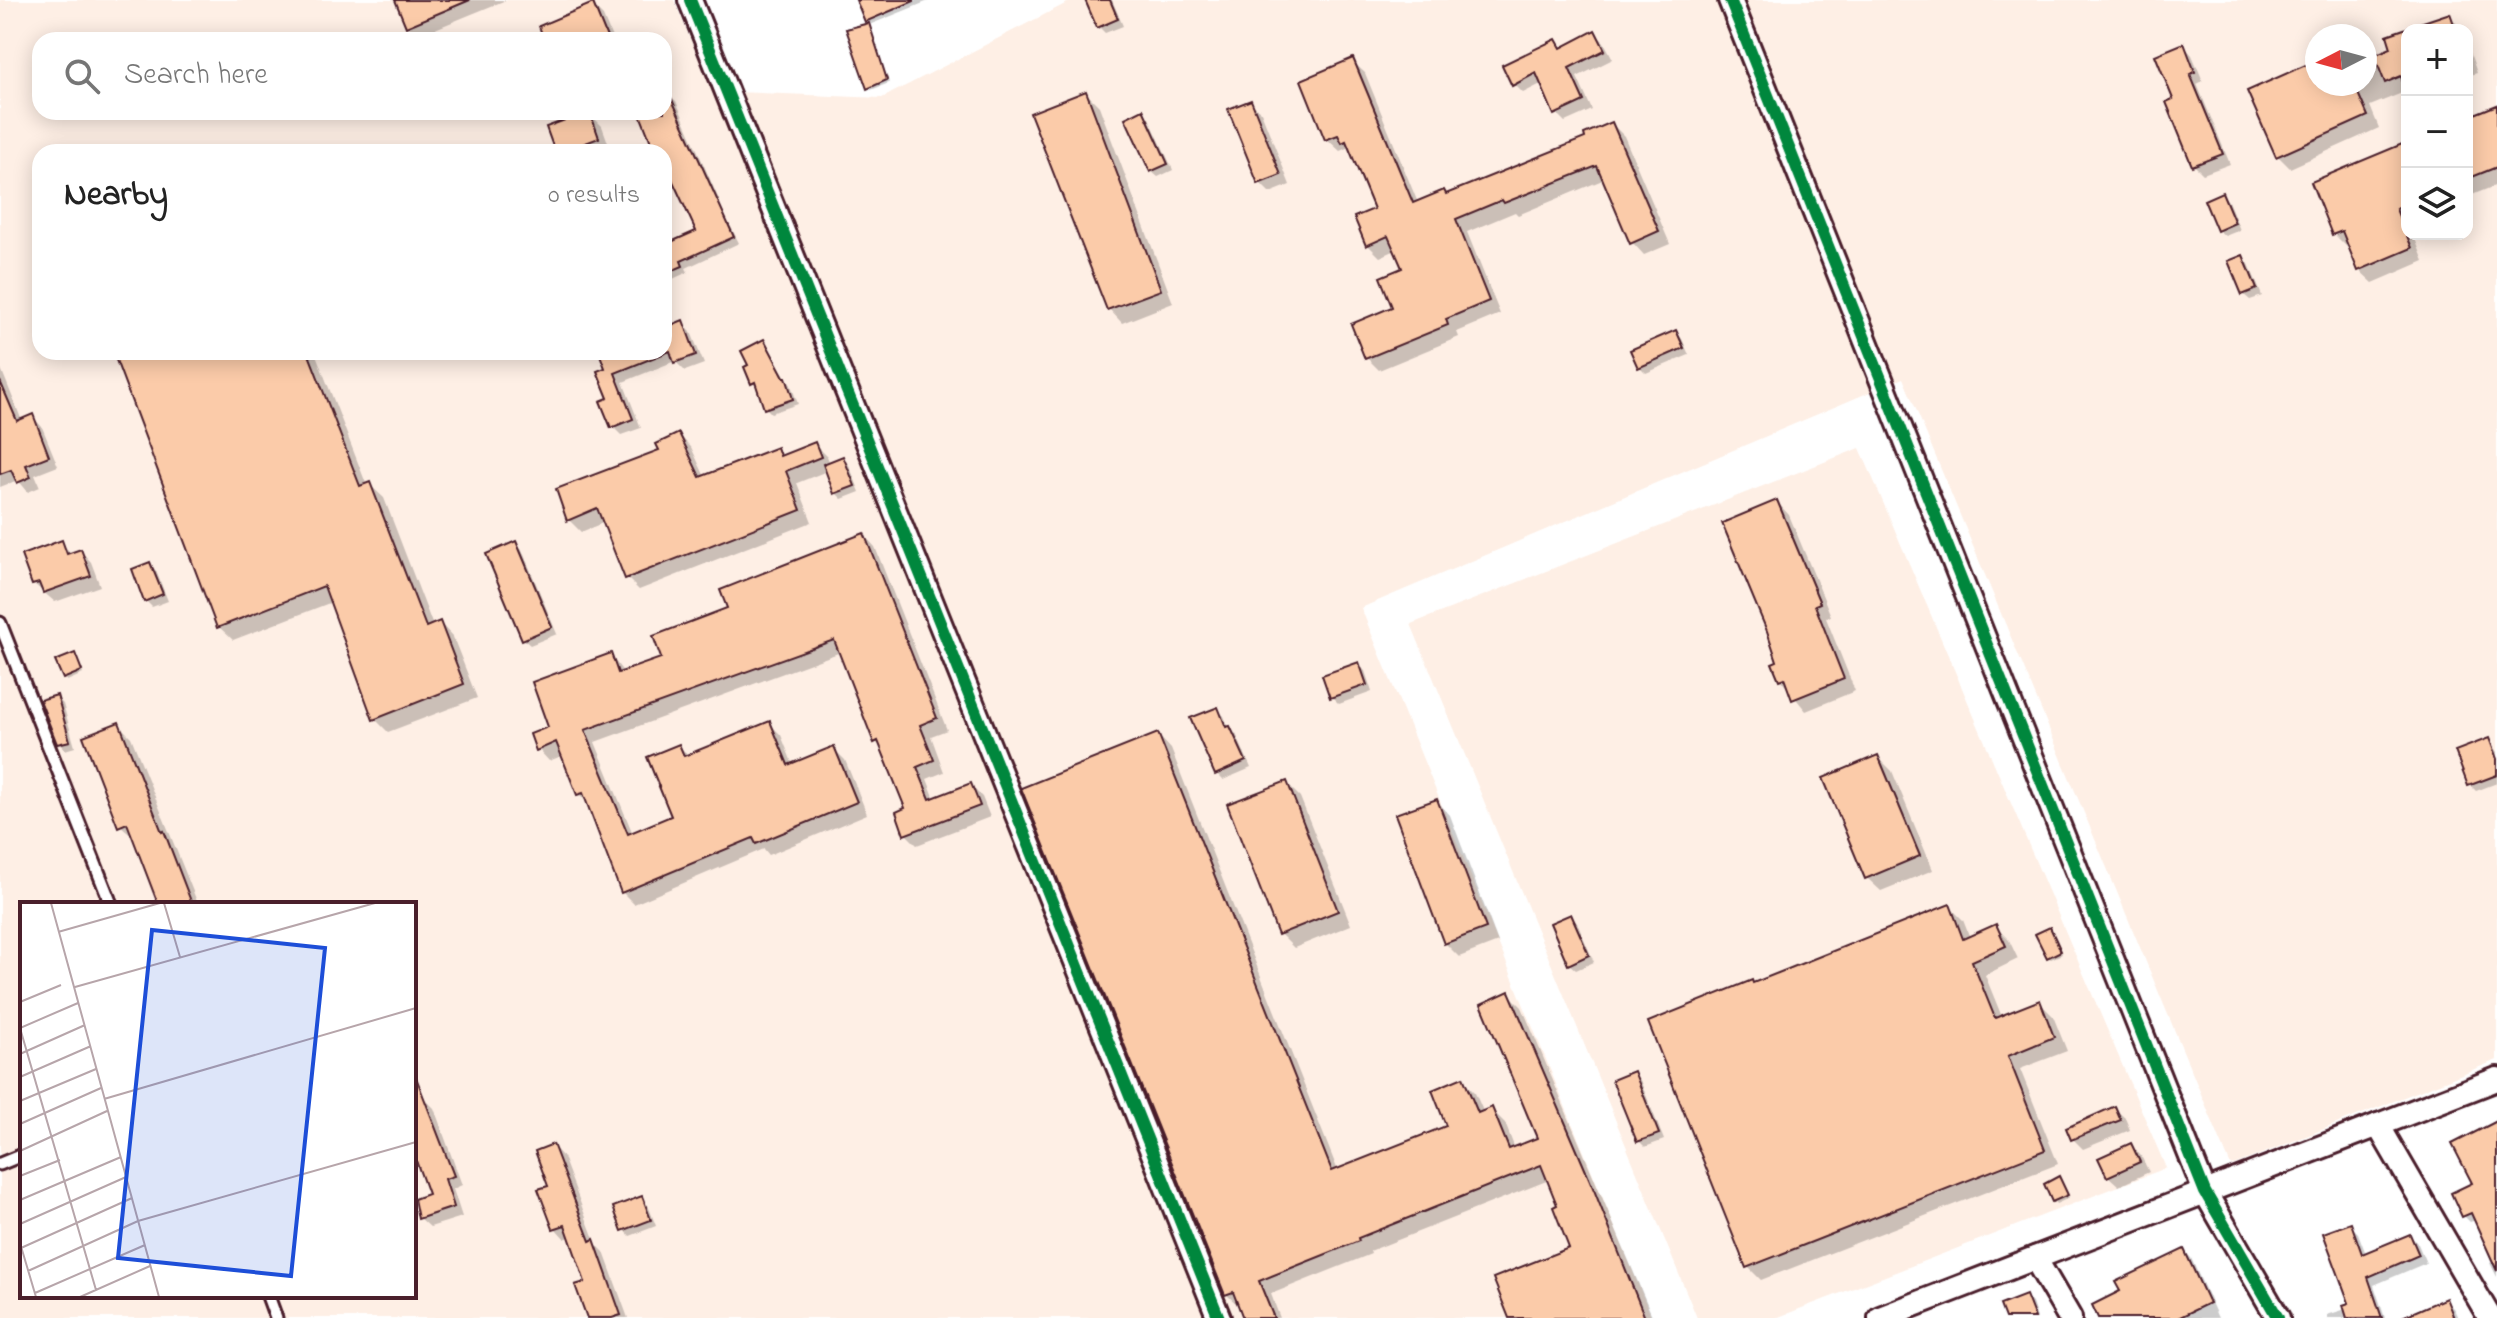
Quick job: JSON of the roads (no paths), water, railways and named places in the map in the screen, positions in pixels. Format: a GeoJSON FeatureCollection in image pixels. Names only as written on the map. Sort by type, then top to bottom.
{"type":"FeatureCollection","features":[{"type":"Feature","properties":{"kind":"street"},"geometry":{"type":"LineString","coordinates":[[690,0],[1219,1318]]}},
{"type":"Feature","properties":{"kind":"street"},"geometry":{"type":"LineString","coordinates":[[1730,0],[2205,1192],[2278,1318]]}},
{"type":"Feature","properties":{"kind":"street"},"geometry":{"type":"LineString","coordinates":[[1880,1318],[2497,1079]]}},
{"type":"Feature","properties":{"kind":"street"},"geometry":{"type":"LineString","coordinates":[[2378,1125],[2490,1318]]}},
{"type":"Feature","properties":{"kind":"street"},"geometry":{"type":"LineString","coordinates":[[2035,1258],[2070,1318]]}},
{"type":"Feature","properties":{"kind":"lane"},"geometry":{"type":"LineString","coordinates":[[0,623],[110,902]]}},
{"type":"Feature","properties":{"kind":"lane"},"geometry":{"type":"LineString","coordinates":[[0,1164],[20,1156]]}},
{"type":"Feature","properties":{"kind":"lane"},"geometry":{"type":"LineString","coordinates":[[269,1298],[276,1318]]}}]}
